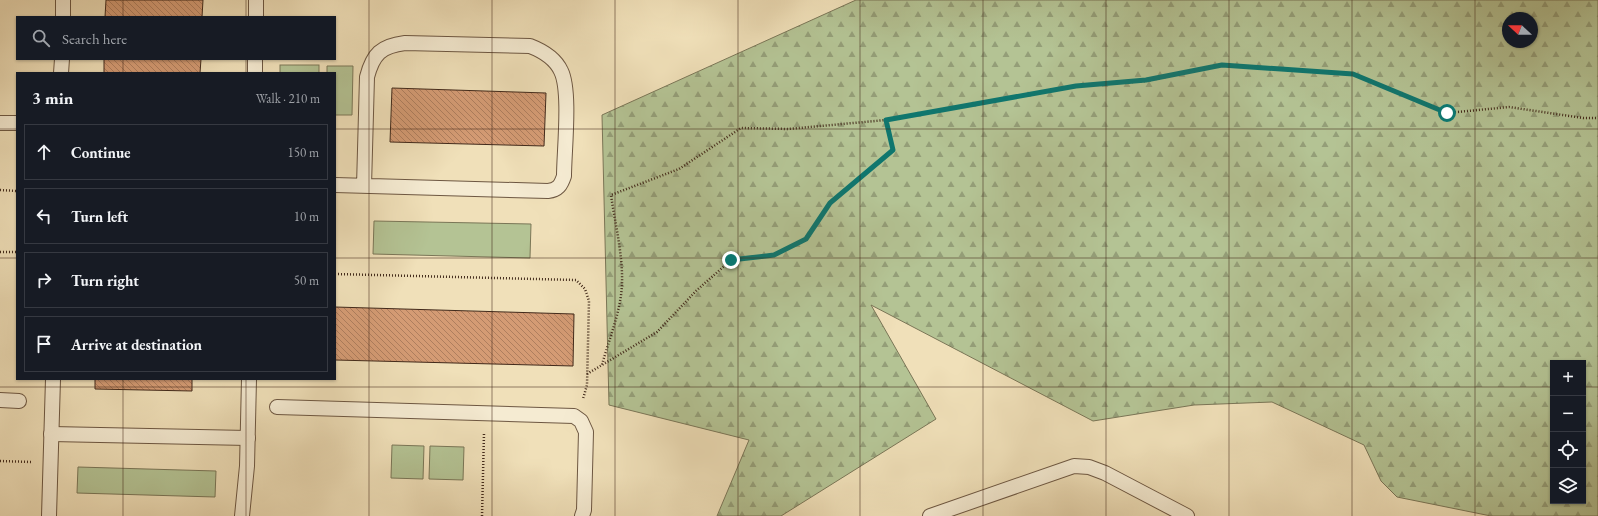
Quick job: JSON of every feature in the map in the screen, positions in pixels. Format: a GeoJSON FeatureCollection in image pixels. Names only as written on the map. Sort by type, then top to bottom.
{"type":"FeatureCollection","features":[{"type":"Feature","properties":{"kind":"lane"},"geometry":{"type":"LineString","coordinates":[[63,0],[63,16]]}},
{"type":"Feature","properties":{"kind":"lane"},"geometry":{"type":"LineString","coordinates":[[256,0],[256,16]]}},
{"type":"Feature","properties":{"kind":"lane"},"geometry":{"type":"LineString","coordinates":[[336,186],[548,191],[558,188],[562,184],[564,176],[566,94],[561,70],[547,54],[530,46],[405,43],[392,45],[383,49],[375,56],[370,65],[367,77],[364,186]]}},
{"type":"Feature","properties":{"kind":"lane"},"geometry":{"type":"LineString","coordinates":[[61,72],[62,60]]}},
{"type":"Feature","properties":{"kind":"lane"},"geometry":{"type":"LineString","coordinates":[[255,60],[255,72]]}},
{"type":"Feature","properties":{"kind":"lane"},"geometry":{"type":"LineString","coordinates":[[0,123],[16,123]]}},
{"type":"Feature","properties":{"kind":"lane"},"geometry":{"type":"LineString","coordinates":[[49,516],[53,380]]}},
{"type":"Feature","properties":{"kind":"lane"},"geometry":{"type":"LineString","coordinates":[[242,516],[246,486],[249,380]]}},
{"type":"Feature","properties":{"kind":"lane"},"geometry":{"type":"LineString","coordinates":[[0,400],[19,401]]}},
{"type":"Feature","properties":{"kind":"lane"},"geometry":{"type":"LineString","coordinates":[[277,407],[574,416],[581,421],[586,432],[584,510],[582,516]]}},
{"type":"Feature","properties":{"kind":"lane"},"geometry":{"type":"LineString","coordinates":[[51,434],[248,438]]}},
{"type":"Feature","properties":{"kind":"lane"},"geometry":{"type":"LineString","coordinates":[[930,516],[1074,466],[1089,466],[1105,473],[1187,516]]}},
{"type":"Feature","properties":{"kind":"path"},"geometry":{"type":"LineString","coordinates":[[602,365],[616,319],[622,284],[611,194],[679,169],[741,128],[788,129],[886,120],[1076,86],[1146,80],[1222,65],[1353,74],[1447,113],[1509,107],[1583,118],[1598,118]]}},
{"type":"Feature","properties":{"kind":"path"},"geometry":{"type":"LineString","coordinates":[[587,374],[657,332],[696,291],[731,260],[774,255],[806,239],[830,203],[893,150],[886,120]]}},
{"type":"Feature","properties":{"kind":"path"},"geometry":{"type":"LineString","coordinates":[[0,190],[16,191]]}},
{"type":"Feature","properties":{"kind":"path"},"geometry":{"type":"LineString","coordinates":[[0,252],[16,252]]}},
{"type":"Feature","properties":{"kind":"path"},"geometry":{"type":"LineString","coordinates":[[336,274],[576,280],[585,289],[588,296],[587,374],[584,396],[574,416]]}},
{"type":"Feature","properties":{"kind":"path"},"geometry":{"type":"LineString","coordinates":[[482,516],[485,413]]}},
{"type":"Feature","properties":{"kind":"path"},"geometry":{"type":"LineString","coordinates":[[0,461],[51,462]]}},
{"type":"Feature","properties":{"kind":"green space"},"geometry":{"type":"Polygon","coordinates":[[[856,0],[1598,0],[1598,516],[1491,516],[1397,497],[1381,481],[1364,445],[1272,402],[1194,405],[1093,421],[871,305],[936,419],[781,516],[717,516],[749,440],[609,405],[602,115],[856,0]]]}},
{"type":"Feature","properties":{"kind":"green space"},"geometry":{"type":"Polygon","coordinates":[[[280,65],[319,65],[319,72],[280,72],[280,65]]]}},
{"type":"Feature","properties":{"kind":"green space"},"geometry":{"type":"Polygon","coordinates":[[[327,66],[353,66],[352,115],[336,115],[336,72],[327,72],[327,66]]]}},
{"type":"Feature","properties":{"kind":"green space"},"geometry":{"type":"Polygon","coordinates":[[[374,221],[531,224],[530,258],[373,254],[374,221]]]}},
{"type":"Feature","properties":{"kind":"green space"},"geometry":{"type":"Polygon","coordinates":[[[392,445],[424,446],[423,479],[391,478],[392,445]]]}},
{"type":"Feature","properties":{"kind":"green space"},"geometry":{"type":"Polygon","coordinates":[[[430,446],[464,447],[463,480],[429,479],[430,446]]]}},
{"type":"Feature","properties":{"kind":"green space"},"geometry":{"type":"Polygon","coordinates":[[[78,467],[216,471],[215,497],[77,493],[78,467]]]}},
{"type":"Feature","properties":{"kind":"building"},"geometry":{"type":"Polygon","coordinates":[[[106,0],[203,0],[202,16],[105,16],[106,0]]]}},
{"type":"Feature","properties":{"kind":"building"},"geometry":{"type":"Polygon","coordinates":[[[104,60],[201,60],[200,72],[104,72],[104,60]]]}},
{"type":"Feature","properties":{"kind":"building"},"geometry":{"type":"Polygon","coordinates":[[[392,88],[546,93],[544,146],[390,142],[392,88]]]}},
{"type":"Feature","properties":{"kind":"building"},"geometry":{"type":"Polygon","coordinates":[[[336,307],[574,314],[573,366],[336,360],[336,307]]]}},
{"type":"Feature","properties":{"kind":"building"},"geometry":{"type":"Polygon","coordinates":[[[95,380],[192,380],[192,391],[95,389],[95,380]]]}},
{"type":"Feature","properties":{"kind":"route"},"geometry":{"type":"LineString","coordinates":[[731,260],[774,255],[806,239],[830,203],[893,150],[886,120],[1076,86],[1146,80],[1222,65],[1353,74],[1447,113]]}}]}
